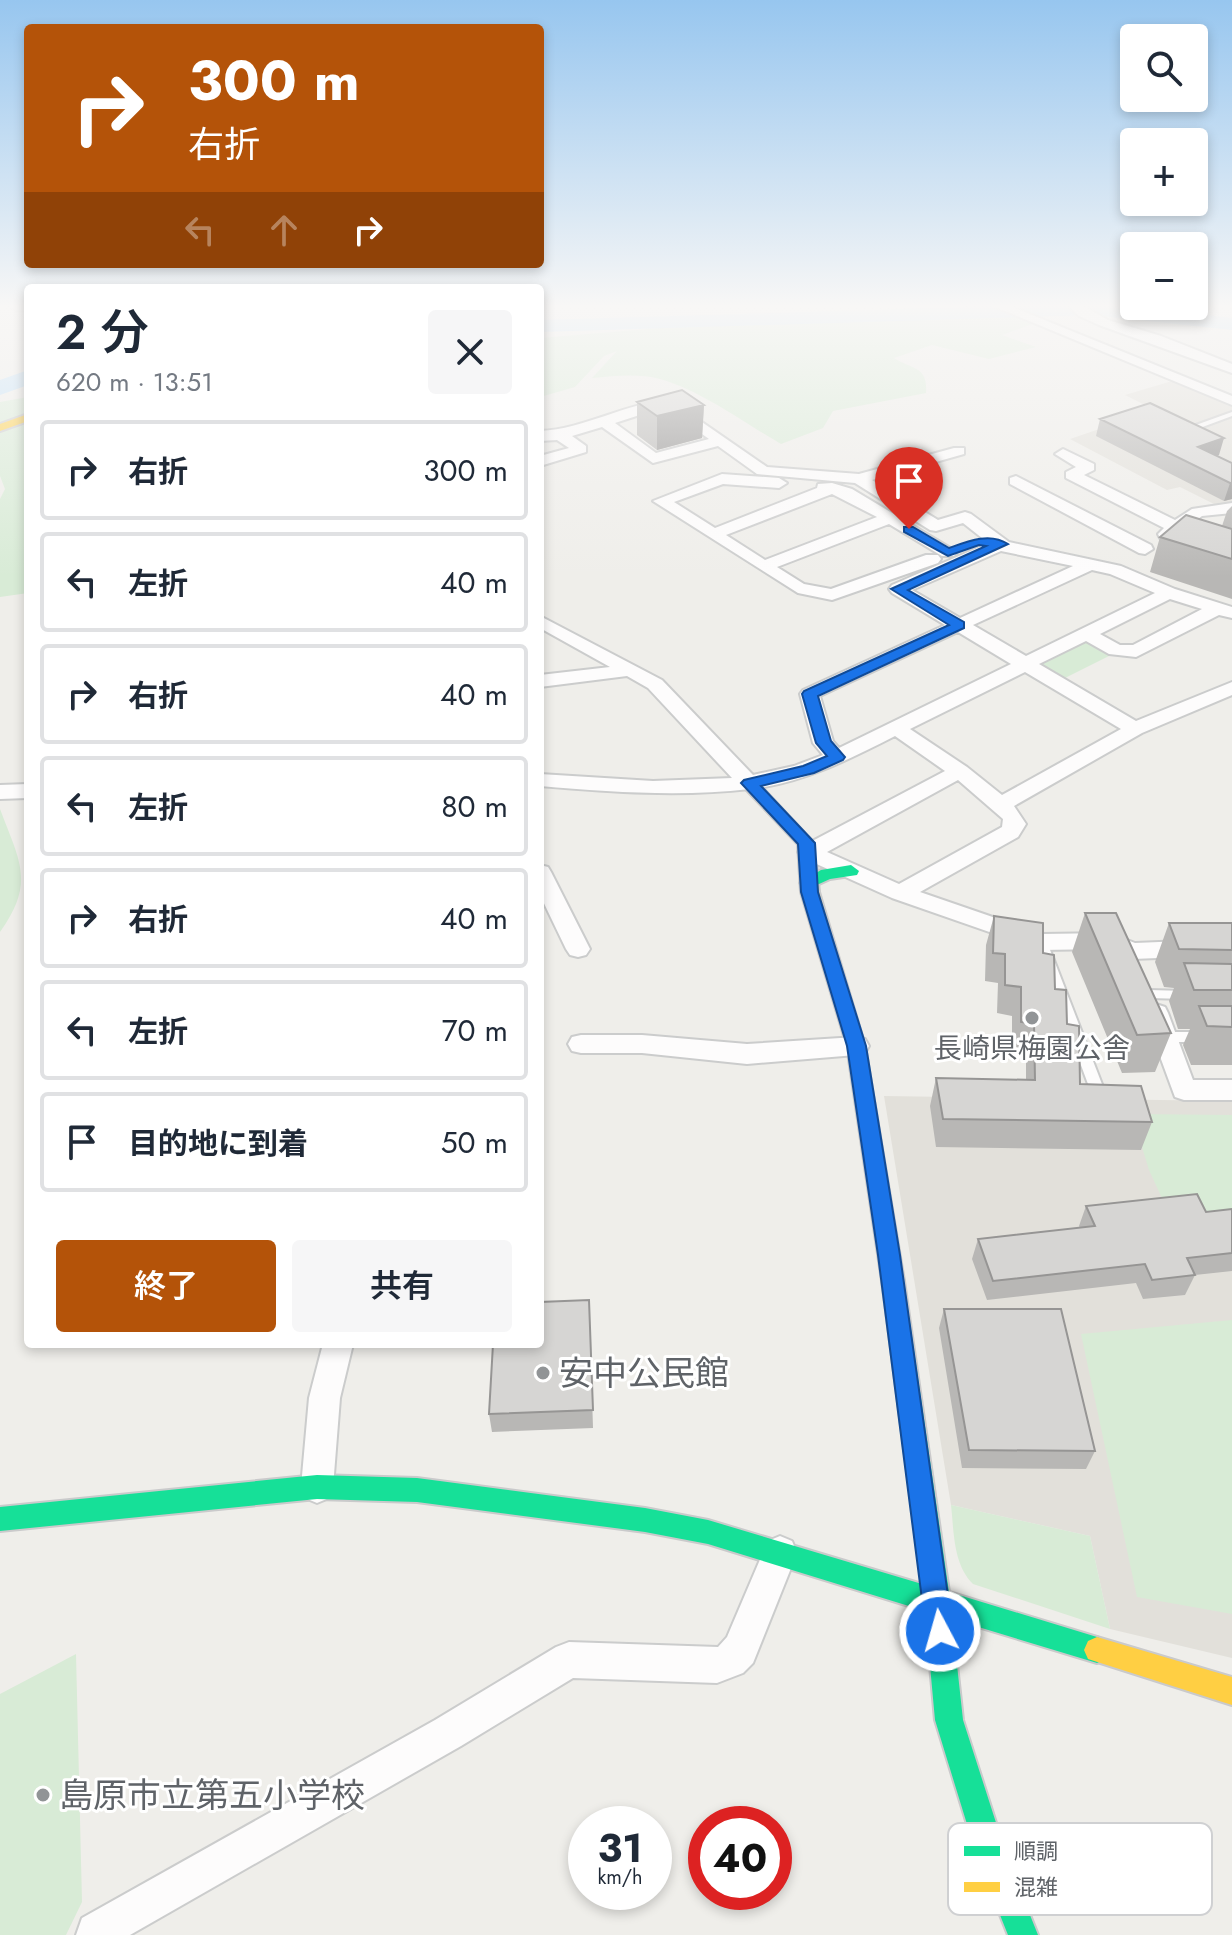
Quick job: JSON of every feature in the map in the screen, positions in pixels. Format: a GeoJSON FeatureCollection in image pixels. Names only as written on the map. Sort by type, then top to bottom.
{"type":"FeatureCollection","features":[{"type":"Feature","properties":{"kind":"main road"},"geometry":{"type":"LineString","coordinates":[[0,428],[24,419]]}},
{"type":"Feature","properties":{"kind":"main road"},"geometry":{"type":"LineString","coordinates":[[749,783],[803,836],[809,852],[808,883],[856,1046],[889,1255],[937,1601],[949,1720],[981,1823]]}},
{"type":"Feature","properties":{"kind":"main road"},"geometry":{"type":"LineString","coordinates":[[808,883],[827,874],[851,871]]}},
{"type":"Feature","properties":{"kind":"main road"},"geometry":{"type":"LineString","coordinates":[[0,1519],[317,1487],[417,1490],[645,1520],[708,1532],[1232,1691]]}},
{"type":"Feature","properties":{"kind":"main road"},"geometry":{"type":"LineString","coordinates":[[1015,1915],[1023,1935]]}},
{"type":"Feature","properties":{"kind":"street"},"geometry":{"type":"LineString","coordinates":[[544,436],[560,435],[657,405],[670,404],[770,474],[859,479],[959,451]]}},
{"type":"Feature","properties":{"kind":"street"},"geometry":{"type":"LineString","coordinates":[[603,421],[653,458],[722,440]]}},
{"type":"Feature","properties":{"kind":"street"},"geometry":{"type":"LineString","coordinates":[[544,460],[581,449],[560,435]]}},
{"type":"Feature","properties":{"kind":"street"},"geometry":{"type":"LineString","coordinates":[[1063,454],[1088,467],[1072,475],[1170,532],[1187,546]]}},
{"type":"Feature","properties":{"kind":"street"},"geometry":{"type":"LineString","coordinates":[[948,552],[846,492],[832,488],[722,479],[661,501],[798,588],[832,595],[978,541],[1115,570],[1169,593],[1225,611]]}},
{"type":"Feature","properties":{"kind":"street"},"geometry":{"type":"LineString","coordinates":[[859,479],[936,526],[965,517],[1002,544]]}},
{"type":"Feature","properties":{"kind":"street"},"geometry":{"type":"LineString","coordinates":[[1016,481],[1145,549]]}},
{"type":"Feature","properties":{"kind":"street"},"geometry":{"type":"LineString","coordinates":[[714,534],[832,488]]}},
{"type":"Feature","properties":{"kind":"street"},"geometry":{"type":"LineString","coordinates":[[1115,570],[1206,509],[1232,508]]}},
{"type":"Feature","properties":{"kind":"street"},"geometry":{"type":"LineString","coordinates":[[765,566],[889,518]]}},
{"type":"Feature","properties":{"kind":"street"},"geometry":{"type":"LineString","coordinates":[[1002,544],[898,589],[1135,729]]}},
{"type":"Feature","properties":{"kind":"street"},"geometry":{"type":"LineString","coordinates":[[837,757],[823,743],[810,694],[1091,564]]}},
{"type":"Feature","properties":{"kind":"street"},"geometry":{"type":"LineString","coordinates":[[544,780],[646,788],[749,783],[797,773],[837,757],[1169,593]]}},
{"type":"Feature","properties":{"kind":"street"},"geometry":{"type":"LineString","coordinates":[[1087,634],[1116,650],[1136,651],[1225,611]]}},
{"type":"Feature","properties":{"kind":"street"},"geometry":{"type":"LineString","coordinates":[[544,623],[655,684],[749,783]]}},
{"type":"Feature","properties":{"kind":"street"},"geometry":{"type":"LineString","coordinates":[[544,681],[633,670]]}},
{"type":"Feature","properties":{"kind":"street"},"geometry":{"type":"LineString","coordinates":[[1001,804],[1135,729],[1229,693]]}},
{"type":"Feature","properties":{"kind":"street"},"geometry":{"type":"LineString","coordinates":[[896,728],[960,771],[1001,804],[1015,824],[1010,832],[900,893]]}},
{"type":"Feature","properties":{"kind":"street"},"geometry":{"type":"LineString","coordinates":[[809,852],[960,771]]}},
{"type":"Feature","properties":{"kind":"street"},"geometry":{"type":"LineString","coordinates":[[0,792],[24,791]]}},
{"type":"Feature","properties":{"kind":"street"},"geometry":{"type":"LineString","coordinates":[[809,852],[900,893],[1041,942],[1109,941],[1133,951],[1232,947]]}},
{"type":"Feature","properties":{"kind":"street"},"geometry":{"type":"LineString","coordinates":[[544,880],[578,949]]}},
{"type":"Feature","properties":{"kind":"street"},"geometry":{"type":"LineString","coordinates":[[1133,951],[1184,1090],[1232,1090]]}},
{"type":"Feature","properties":{"kind":"street"},"geometry":{"type":"LineString","coordinates":[[581,1044],[642,1044],[747,1054],[856,1046]]}},
{"type":"Feature","properties":{"kind":"street"},"geometry":{"type":"LineString","coordinates":[[317,1487],[320,1405],[337,1348]]}},
{"type":"Feature","properties":{"kind":"street"},"geometry":{"type":"LineString","coordinates":[[96,1935],[96,1932],[448,1733],[569,1660],[717,1665],[730,1660],[740,1650],[780,1553]]}},
{"type":"Feature","properties":{"kind":"lane"},"geometry":{"type":"LineString","coordinates":[[1182,431],[1232,414]]}},
{"type":"Feature","properties":{"kind":"lane"},"geometry":{"type":"LineString","coordinates":[[1041,942],[1098,1092]]}},
{"type":"Feature","properties":{"kind":"lane"},"geometry":{"type":"LineString","coordinates":[[1149,994],[1204,995]]}},
{"type":"Feature","properties":{"kind":"lane"},"geometry":{"type":"LineString","coordinates":[[1165,1037],[1232,1037]]}},
{"type":"Feature","properties":{"kind":"shaded area"},"geometry":{"type":"Polygon","coordinates":[[[1128,396],[1210,396],[1232,405],[1232,505],[1214,504],[1180,487],[1167,490],[1070,439],[1155,410],[1128,396]]]}},
{"type":"Feature","properties":{"kind":"shaded area"},"geometry":{"type":"Polygon","coordinates":[[[884,1096],[1232,1101],[1232,1658],[1110,1629],[1090,1536],[951,1505],[884,1096]]]}},
{"type":"Feature","properties":{"kind":"green space"},"geometry":{"type":"Polygon","coordinates":[[[701,396],[909,396],[833,411],[823,428],[781,444],[701,396]]]}},
{"type":"Feature","properties":{"kind":"green space"},"geometry":{"type":"Polygon","coordinates":[[[24,398],[24,594],[0,597],[0,499],[5,489],[0,476],[0,402],[24,398]]]}},
{"type":"Feature","properties":{"kind":"green space"},"geometry":{"type":"Polygon","coordinates":[[[1086,642],[1111,655],[1063,679],[1039,665],[1086,642]]]}},
{"type":"Feature","properties":{"kind":"green space"},"geometry":{"type":"Polygon","coordinates":[[[0,809],[18,857],[21,885],[18,899],[0,932],[0,809]]]}},
{"type":"Feature","properties":{"kind":"green space"},"geometry":{"type":"Polygon","coordinates":[[[1132,1114],[1232,1115],[1232,1223],[1167,1209],[1149,1170],[1132,1114]]]}},
{"type":"Feature","properties":{"kind":"green space"},"geometry":{"type":"Polygon","coordinates":[[[1232,1320],[1232,1614],[1137,1597],[1081,1334],[1232,1320]]]}},
{"type":"Feature","properties":{"kind":"green space"},"geometry":{"type":"Polygon","coordinates":[[[951,1505],[1090,1536],[1110,1629],[973,1584],[958,1557],[951,1505]]]}},
{"type":"Feature","properties":{"kind":"green space","name":"島原市立第五小学校"},"geometry":{"type":"Polygon","coordinates":[[[76,1654],[82,1902],[66,1935],[0,1935],[0,1694],[76,1654]]]}},
{"type":"Feature","properties":{"kind":"building"},"geometry":{"type":"Polygon","coordinates":[[[658,396],[691,396],[704,405],[657,416],[637,402],[658,396]]]}},
{"type":"Feature","properties":{"kind":"building"},"geometry":{"type":"Polygon","coordinates":[[[1150,403],[1224,438],[1198,447],[1232,463],[1232,483],[1100,419],[1150,403]]]}},
{"type":"Feature","properties":{"kind":"building"},"geometry":{"type":"Polygon","coordinates":[[[1186,515],[1232,529],[1232,559],[1160,537],[1186,515]]]}},
{"type":"Feature","properties":{"kind":"building"},"geometry":{"type":"Polygon","coordinates":[[[1085,913],[1116,913],[1171,1033],[1137,1035],[1085,913]]]}},
{"type":"Feature","properties":{"kind":"building"},"geometry":{"type":"Polygon","coordinates":[[[994,916],[1043,923],[1043,953],[1054,955],[1055,989],[1066,990],[1067,1024],[1079,1026],[1080,1084],[1141,1086],[1152,1122],[943,1119],[936,1078],[1035,1080],[1034,1024],[1021,1022],[1021,987],[1005,985],[1005,954],[993,953],[994,916]]]}},
{"type":"Feature","properties":{"kind":"building"},"geometry":{"type":"Polygon","coordinates":[[[1169,923],[1232,923],[1232,950],[1179,949],[1169,923]]]}},
{"type":"Feature","properties":{"kind":"building"},"geometry":{"type":"Polygon","coordinates":[[[1184,963],[1232,964],[1232,990],[1194,990],[1184,963]]]}},
{"type":"Feature","properties":{"kind":"building"},"geometry":{"type":"Polygon","coordinates":[[[1199,1006],[1232,1006],[1232,1027],[1207,1026],[1199,1006]]]}},
{"type":"Feature","properties":{"kind":"building"},"geometry":{"type":"Polygon","coordinates":[[[1197,1194],[1206,1212],[1232,1209],[1232,1253],[1187,1258],[1195,1275],[1152,1280],[1145,1264],[993,1281],[978,1239],[1095,1226],[1086,1206],[1197,1194]]]}},
{"type":"Feature","properties":{"kind":"building","name":"安中公民館"},"geometry":{"type":"Polygon","coordinates":[[[589,1300],[593,1410],[489,1414],[493,1348],[544,1348],[544,1302],[589,1300]]]}},
{"type":"Feature","properties":{"kind":"building"},"geometry":{"type":"Polygon","coordinates":[[[944,1309],[1061,1309],[1095,1451],[969,1450],[944,1309]]]}},
{"type":"Feature","properties":{"kind":"traffic: fast"},"geometry":{"type":"LineString","coordinates":[[808,883],[827,874],[851,871]]}},
{"type":"Feature","properties":{"kind":"traffic: fast"},"geometry":{"type":"LineString","coordinates":[[893,1281],[937,1601],[949,1720],[981,1823]]}},
{"type":"Feature","properties":{"kind":"traffic: fast"},"geometry":{"type":"LineString","coordinates":[[0,1519],[317,1487],[417,1490],[645,1520],[708,1532],[1097,1650]]}},
{"type":"Feature","properties":{"kind":"traffic: fast"},"geometry":{"type":"LineString","coordinates":[[1015,1915],[1023,1935]]}},
{"type":"Feature","properties":{"kind":"traffic: slow"},"geometry":{"type":"LineString","coordinates":[[0,428],[24,419]]}},
{"type":"Feature","properties":{"kind":"traffic: slow"},"geometry":{"type":"LineString","coordinates":[[749,783],[806,843],[810,892],[856,1046],[893,1281]]}},
{"type":"Feature","properties":{"kind":"traffic: slow"},"geometry":{"type":"LineString","coordinates":[[1097,1650],[1232,1691]]}},
{"type":"Feature","properties":{"kind":"place","name":"長崎県梅園公舎"},"geometry":{"type":"Point","coordinates":[1032,1018]}},
{"type":"Feature","properties":{"kind":"place","name":"安中公民館"},"geometry":{"type":"Point","coordinates":[543,1373]}},
{"type":"Feature","properties":{"kind":"place","name":"島原市立第五小学校"},"geometry":{"type":"Point","coordinates":[43,1795]}},
{"type":"Feature","properties":{"kind":"route"},"geometry":{"type":"LineString","coordinates":[[909,529],[948,552],[978,541],[1002,544],[898,589],[959,625],[810,694],[823,743],[837,757],[808,770],[749,783],[797,829],[806,843],[810,892],[856,1046],[889,1255],[940,1631]]}}]}
